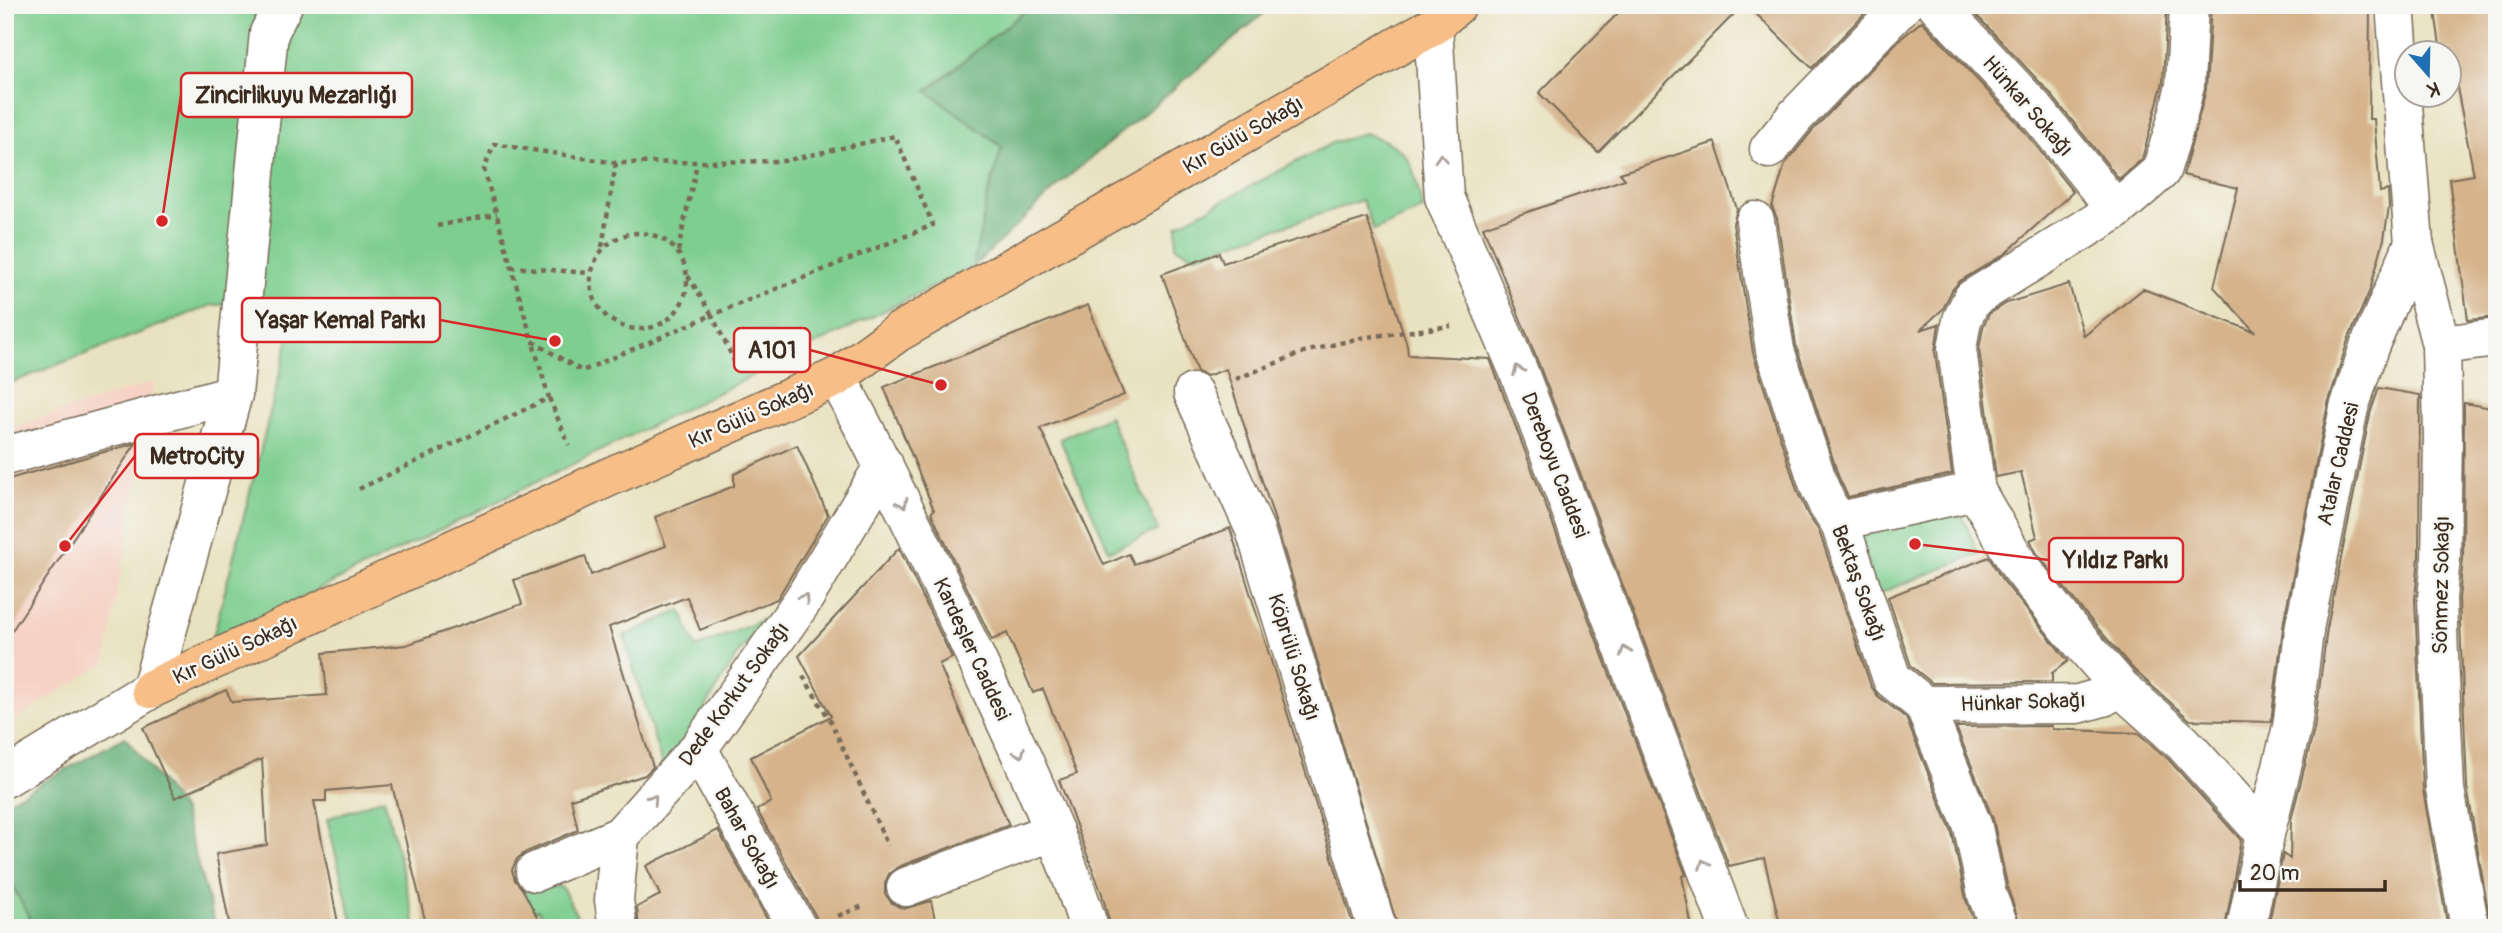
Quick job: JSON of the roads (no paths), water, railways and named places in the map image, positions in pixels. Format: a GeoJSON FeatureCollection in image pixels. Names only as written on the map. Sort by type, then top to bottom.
{"type":"FeatureCollection","features":[{"type":"Feature","properties":{"kind":"main road","name":"Kır Gülü Sokağı"},"geometry":{"type":"LineString","coordinates":[[151,689],[609,477],[837,377],[897,333],[1445,15]]}},
{"type":"Feature","properties":{"kind":"street"},"geometry":{"type":"LineString","coordinates":[[5,778],[151,689],[233,394],[268,33],[283,5]]}},
{"type":"Feature","properties":{"kind":"street"},"geometry":{"type":"LineString","coordinates":[[1769,149],[1903,5]]}},
{"type":"Feature","properties":{"kind":"street","name":"Hünkar Sokağı"},"geometry":{"type":"LineString","coordinates":[[1937,5],[2033,107],[2116,209]]}},
{"type":"Feature","properties":{"kind":"street"},"geometry":{"type":"LineString","coordinates":[[2189,5],[2185,86],[2178,119],[2161,171],[2116,209],[1972,299],[1962,320],[1956,349],[1976,491],[2018,564],[2120,687],[2183,743],[2265,834]]}},
{"type":"Feature","properties":{"kind":"street","name":"Atalar Caddesi"},"geometry":{"type":"LineString","coordinates":[[2246,928],[2265,834],[2292,727],[2305,624],[2349,408],[2370,347],[2414,243],[2395,5]]}},
{"type":"Feature","properties":{"kind":"street","name":"Dereboyu Caddesi"},"geometry":{"type":"LineString","coordinates":[[1445,15],[1444,197],[1518,370],[1729,928]]}},
{"type":"Feature","properties":{"kind":"street","name":"Bektaş Sokağı"},"geometry":{"type":"LineString","coordinates":[[1755,221],[1774,350],[1819,486],[1828,506],[1839,521],[1892,679],[1924,705],[1973,827],[1987,895],[2000,928]]}},
{"type":"Feature","properties":{"kind":"street","name":"Sönmez Sokağı"},"geometry":{"type":"LineString","coordinates":[[2414,243],[2441,345],[2443,489],[2437,598],[2445,789],[2470,928]]}},
{"type":"Feature","properties":{"kind":"street"},"geometry":{"type":"LineString","coordinates":[[2441,345],[2497,338]]}},
{"type":"Feature","properties":{"kind":"street","name":"Kardeşler Caddesi"},"geometry":{"type":"LineString","coordinates":[[837,377],[884,466],[1014,739],[1070,866],[1090,928]]}},
{"type":"Feature","properties":{"kind":"street","name":"Köprülü Sokağı"},"geometry":{"type":"LineString","coordinates":[[1193,393],[1255,530],[1377,928]]}},
{"type":"Feature","properties":{"kind":"street"},"geometry":{"type":"LineString","coordinates":[[5,456],[233,394]]}},
{"type":"Feature","properties":{"kind":"street","name":"Dede Korkut Sokağı"},"geometry":{"type":"LineString","coordinates":[[620,836],[698,749],[803,600],[884,466]]}},
{"type":"Feature","properties":{"kind":"street"},"geometry":{"type":"LineString","coordinates":[[1839,521],[1976,491]]}},
{"type":"Feature","properties":{"kind":"street","name":"Hünkar Sokağı"},"geometry":{"type":"LineString","coordinates":[[1924,705],[2078,704],[2103,697],[2120,687]]}},
{"type":"Feature","properties":{"kind":"street","name":"Bahar Sokağı"},"geometry":{"type":"LineString","coordinates":[[698,749],[797,928]]}},
{"type":"Feature","properties":{"kind":"street"},"geometry":{"type":"LineString","coordinates":[[906,887],[1054,831]]}},
{"type":"Feature","properties":{"kind":"street"},"geometry":{"type":"LineString","coordinates":[[535,872],[620,836],[614,900],[618,928]]}},
{"type":"Feature","properties":{"kind":"place","name":"Zincirlikuyu Mezarlığı"},"geometry":{"type":"Point","coordinates":[162,221]}},
{"type":"Feature","properties":{"kind":"place","name":"Yaşar Kemal Parkı"},"geometry":{"type":"Point","coordinates":[555,341]}},
{"type":"Feature","properties":{"kind":"place","name":"A101"},"geometry":{"type":"Point","coordinates":[941,385]}},
{"type":"Feature","properties":{"kind":"place","name":"Yıldız Parkı"},"geometry":{"type":"Point","coordinates":[1915,544]}},
{"type":"Feature","properties":{"kind":"place","name":"MetroCity"},"geometry":{"type":"Point","coordinates":[65,546]}}]}
